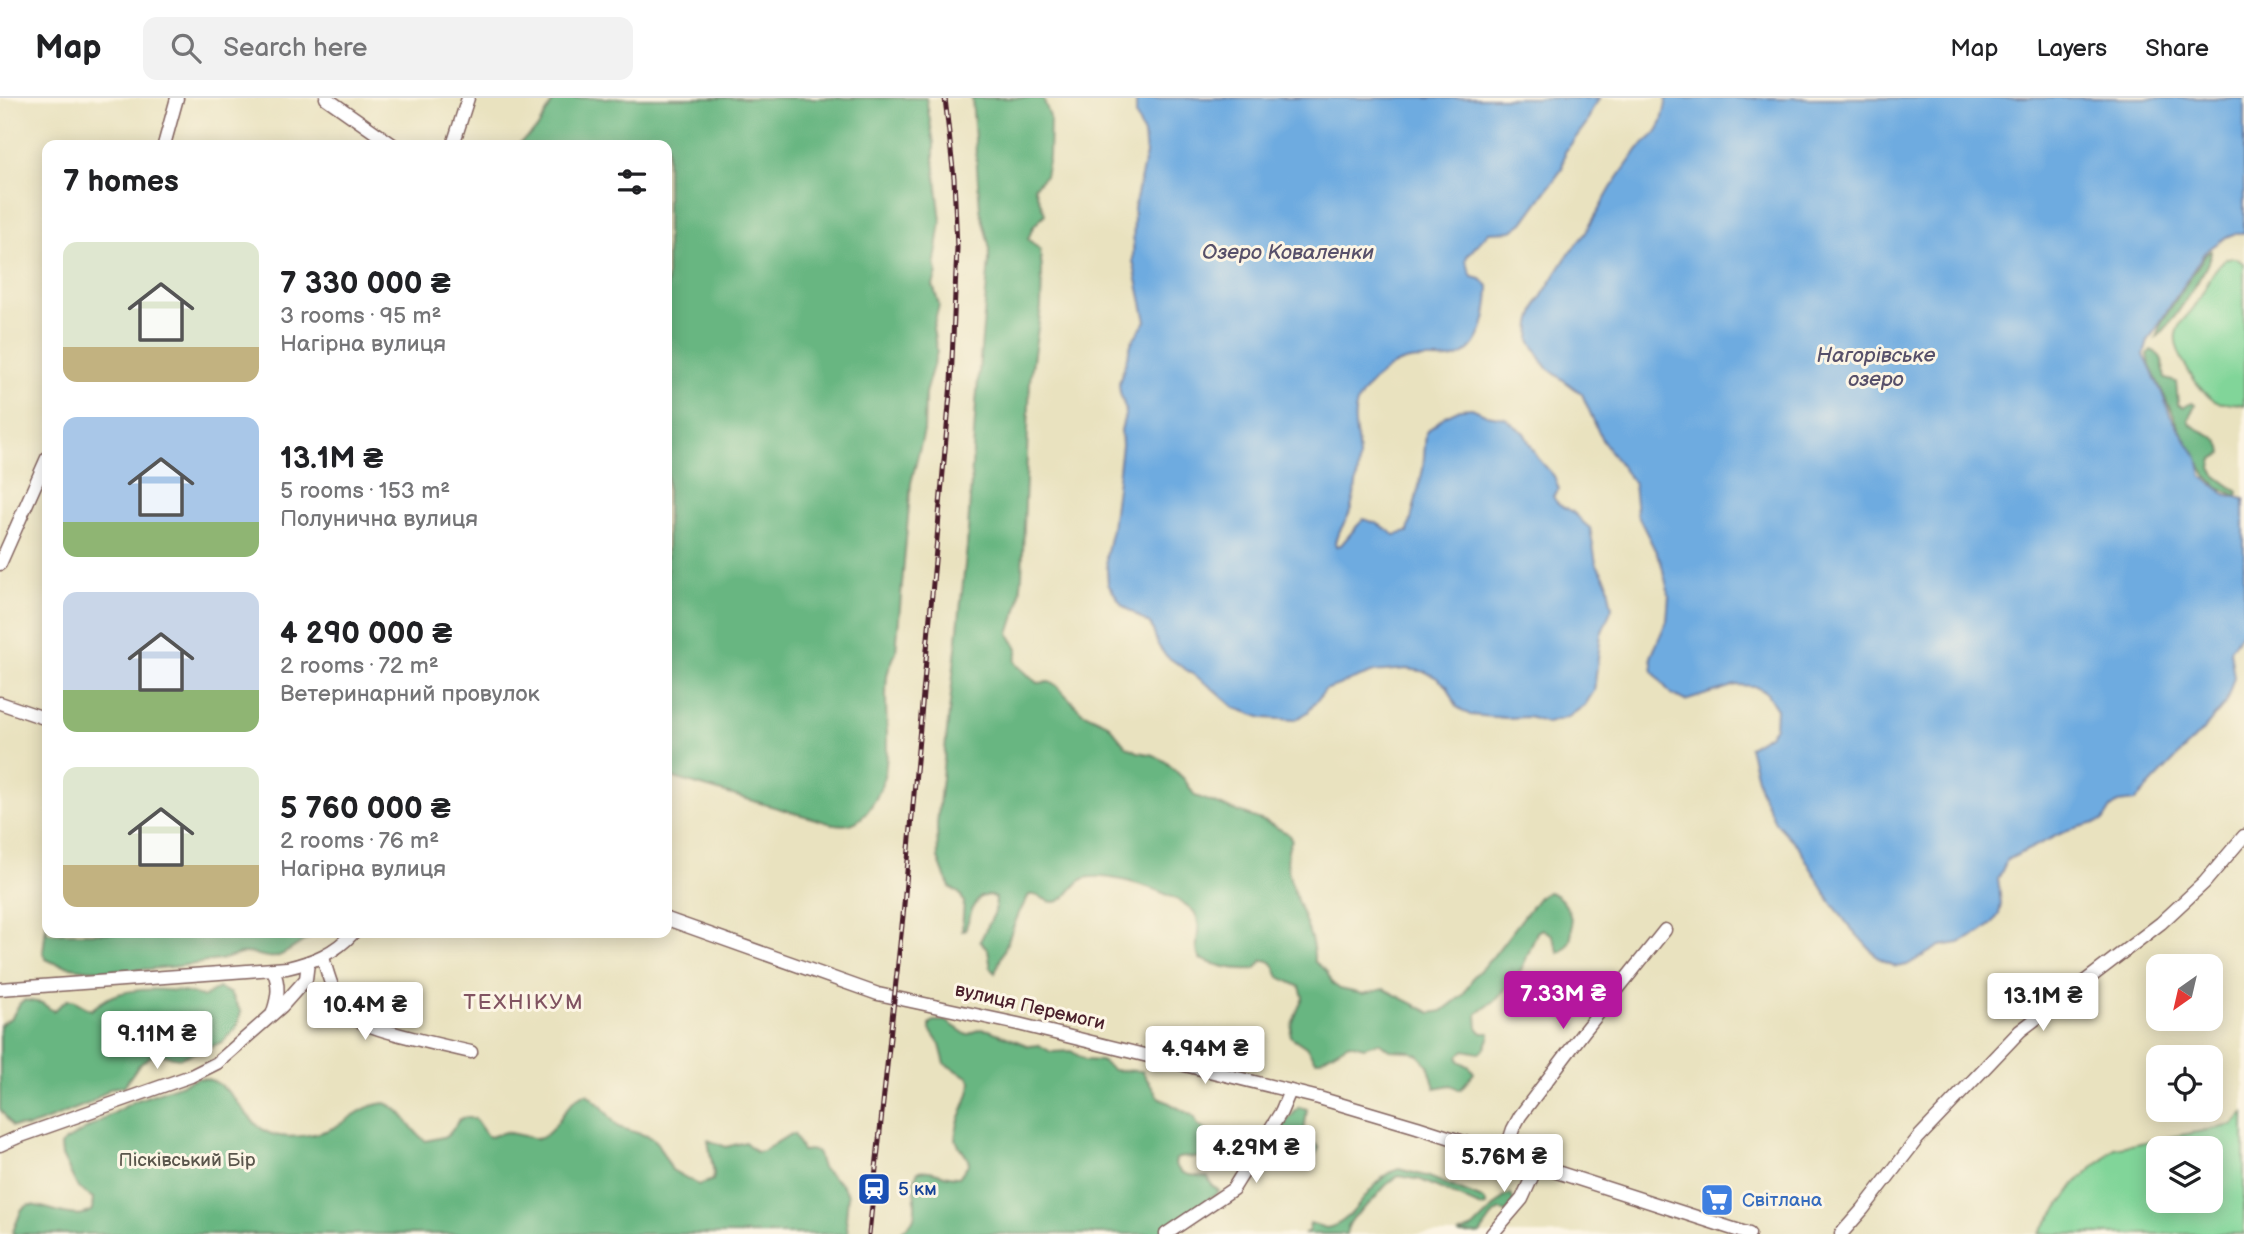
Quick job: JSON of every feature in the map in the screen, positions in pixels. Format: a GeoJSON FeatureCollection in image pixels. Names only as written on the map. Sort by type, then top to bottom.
{"type":"FeatureCollection","features":[{"type":"Feature","properties":{"kind":"street"},"geometry":{"type":"LineString","coordinates":[[165,140],[177,98]]}},
{"type":"Feature","properties":{"kind":"street"},"geometry":{"type":"LineString","coordinates":[[326,98],[386,140]]}},
{"type":"Feature","properties":{"kind":"street"},"geometry":{"type":"LineString","coordinates":[[455,140],[468,98]]}},
{"type":"Feature","properties":{"kind":"street"},"geometry":{"type":"LineString","coordinates":[[0,564],[42,469]]}},
{"type":"Feature","properties":{"kind":"street"},"geometry":{"type":"LineString","coordinates":[[0,703],[42,717]]}},
{"type":"Feature","properties":{"kind":"street"},"geometry":{"type":"LineString","coordinates":[[1841,1234],[1917,1138],[2020,1031],[2161,923],[2204,883],[2244,835]]}},
{"type":"Feature","properties":{"kind":"street","name":"вулиця Перемоги"},"geometry":{"type":"LineString","coordinates":[[672,921],[886,996],[1005,1021],[1290,1091],[1417,1127],[1749,1234]]}},
{"type":"Feature","properties":{"kind":"street"},"geometry":{"type":"LineString","coordinates":[[1504,1156],[1520,1116],[1665,930]]}},
{"type":"Feature","properties":{"kind":"street"},"geometry":{"type":"LineString","coordinates":[[0,989],[273,970],[323,957],[348,938]]}},
{"type":"Feature","properties":{"kind":"street"},"geometry":{"type":"LineString","coordinates":[[323,957],[341,1004],[357,1021],[471,1052]]}},
{"type":"Feature","properties":{"kind":"street"},"geometry":{"type":"LineString","coordinates":[[0,1145],[18,1136],[191,1076],[217,1063],[272,1016],[306,979],[308,962]]}},
{"type":"Feature","properties":{"kind":"street"},"geometry":{"type":"LineString","coordinates":[[272,1016],[278,997],[278,983],[273,970]]}},
{"type":"Feature","properties":{"kind":"street"},"geometry":{"type":"LineString","coordinates":[[1166,1234],[1233,1189],[1283,1109],[1290,1091]]}},
{"type":"Feature","properties":{"kind":"street"},"geometry":{"type":"LineString","coordinates":[[1492,1234],[1522,1199],[1537,1166]]}},
{"type":"Feature","properties":{"kind":"green space"},"geometry":{"type":"Polygon","coordinates":[[[555,98],[926,98],[934,144],[941,221],[935,262],[937,273],[933,285],[939,305],[933,328],[937,352],[925,393],[924,431],[911,483],[896,652],[887,677],[884,777],[870,808],[852,823],[829,823],[672,777],[672,140],[523,140],[537,129],[555,98]]]}},
{"type":"Feature","properties":{"kind":"green space"},"geometry":{"type":"Polygon","coordinates":[[[972,98],[1043,98],[1050,117],[1049,157],[1045,176],[1034,187],[1045,214],[1033,227],[1028,239],[1040,250],[1041,308],[1030,380],[1022,576],[1019,603],[1009,634],[1018,649],[1015,661],[1037,683],[1049,682],[1056,685],[1082,712],[1108,724],[1126,746],[1166,762],[1184,779],[1195,796],[1266,822],[1287,833],[1292,840],[1288,853],[1291,883],[1309,931],[1314,961],[1340,989],[1363,994],[1384,989],[1431,1013],[1442,1011],[1463,995],[1474,976],[1491,959],[1539,897],[1548,892],[1563,902],[1568,910],[1572,930],[1566,947],[1559,953],[1552,935],[1542,929],[1537,932],[1522,969],[1498,998],[1477,1014],[1478,1029],[1482,1033],[1490,1033],[1490,1036],[1485,1048],[1479,1053],[1464,1050],[1458,1056],[1459,1061],[1470,1067],[1474,1073],[1460,1090],[1451,1085],[1435,1088],[1428,1065],[1418,1055],[1409,1051],[1389,1050],[1379,1042],[1364,1047],[1349,1043],[1320,1060],[1315,1060],[1306,1047],[1290,1036],[1303,997],[1300,987],[1279,977],[1274,965],[1267,960],[1263,960],[1255,969],[1248,969],[1227,967],[1200,959],[1197,948],[1198,924],[1194,912],[1174,898],[1141,885],[1107,877],[1093,877],[1079,881],[1059,901],[1050,902],[1036,895],[1029,895],[995,973],[991,969],[988,950],[980,941],[995,912],[996,898],[990,895],[980,897],[973,907],[965,930],[962,931],[964,902],[960,894],[950,887],[938,858],[937,824],[967,546],[989,261],[989,245],[980,209],[972,98]]]}},
{"type":"Feature","properties":{"kind":"green space"},"geometry":{"type":"Polygon","coordinates":[[[2211,251],[2205,269],[2189,296],[2156,338],[2161,323],[2205,255],[2211,251]]]}},
{"type":"Feature","properties":{"kind":"green space"},"geometry":{"type":"Polygon","coordinates":[[[2227,258],[2236,258],[2244,263],[2244,405],[2219,403],[2203,391],[2183,362],[2176,342],[2180,325],[2197,303],[2217,267],[2227,258]]]}},
{"type":"Feature","properties":{"kind":"green space"},"geometry":{"type":"Polygon","coordinates":[[[2151,350],[2161,359],[2165,379],[2176,382],[2178,404],[2183,407],[2192,403],[2195,405],[2188,419],[2190,424],[2216,438],[2222,447],[2223,454],[2213,459],[2211,468],[2215,475],[2238,492],[2237,496],[2218,487],[2206,475],[2180,429],[2150,366],[2148,354],[2151,350]]]}},
{"type":"Feature","properties":{"kind":"green space"},"geometry":{"type":"Polygon","coordinates":[[[45,938],[308,938],[276,957],[244,953],[179,966],[130,970],[83,969],[62,965],[46,959],[43,953],[45,938]]]}},
{"type":"Feature","properties":{"kind":"green space"},"geometry":{"type":"Polygon","coordinates":[[[218,988],[230,993],[241,1012],[237,1027],[223,1042],[180,1058],[158,1054],[151,1056],[138,1066],[124,1086],[111,1088],[90,1103],[28,1127],[12,1126],[0,1109],[0,1025],[12,1017],[20,1003],[25,1000],[42,1003],[53,1011],[67,1000],[73,1000],[91,1010],[115,995],[136,990],[183,992],[204,997],[218,988]]]}},
{"type":"Feature","properties":{"kind":"green space"},"geometry":{"type":"Polygon","coordinates":[[[934,1021],[946,1021],[967,1035],[980,1029],[989,1030],[1029,1046],[1039,1045],[1051,1052],[1071,1051],[1085,1060],[1101,1061],[1113,1070],[1142,1071],[1158,1097],[1193,1116],[1198,1125],[1214,1135],[1213,1144],[1204,1156],[1179,1158],[1175,1164],[1185,1174],[1208,1177],[1219,1191],[1177,1221],[1166,1234],[900,1234],[914,1217],[918,1171],[959,1177],[969,1163],[958,1145],[956,1131],[969,1096],[971,1081],[945,1064],[940,1045],[930,1030],[930,1024],[934,1021]]]}},
{"type":"Feature","properties":{"kind":"green space","name":"Пісківський Бір"},"geometry":{"type":"Polygon","coordinates":[[[199,1078],[212,1080],[222,1086],[257,1125],[268,1132],[286,1137],[327,1130],[364,1109],[385,1103],[398,1110],[415,1132],[426,1141],[447,1136],[458,1121],[464,1118],[475,1119],[490,1137],[505,1132],[538,1139],[552,1130],[573,1102],[587,1094],[618,1127],[656,1141],[672,1170],[699,1185],[713,1180],[708,1140],[726,1147],[745,1142],[756,1152],[794,1134],[802,1151],[817,1152],[822,1168],[841,1184],[848,1195],[848,1234],[12,1234],[22,1209],[29,1205],[78,1215],[92,1210],[93,1198],[78,1188],[62,1156],[61,1146],[64,1142],[135,1101],[199,1078]]]}},
{"type":"Feature","properties":{"kind":"green space"},"geometry":{"type":"Polygon","coordinates":[[[1299,1107],[1307,1109],[1304,1133],[1319,1148],[1314,1157],[1300,1150],[1293,1134],[1278,1138],[1286,1122],[1299,1107]]]}},
{"type":"Feature","properties":{"kind":"green space"},"geometry":{"type":"Polygon","coordinates":[[[2244,1113],[2244,1234],[2039,1234],[2076,1183],[2115,1148],[2146,1142],[2146,1213],[2223,1213],[2223,1136],[2177,1136],[2233,1125],[2244,1113]]]}},
{"type":"Feature","properties":{"kind":"green space"},"geometry":{"type":"Polygon","coordinates":[[[1399,1169],[1429,1177],[1480,1198],[1487,1206],[1481,1207],[1421,1180],[1399,1176],[1388,1183],[1353,1218],[1346,1234],[1305,1234],[1310,1223],[1326,1228],[1337,1225],[1355,1210],[1379,1181],[1399,1169]]]}},
{"type":"Feature","properties":{"kind":"green space"},"geometry":{"type":"Polygon","coordinates":[[[1511,1194],[1514,1202],[1506,1212],[1500,1210],[1494,1214],[1480,1234],[1458,1234],[1473,1228],[1505,1196],[1511,1194]]]}},
{"type":"Feature","properties":{"kind":"water","name":"Озеро Коваленки"},"geometry":{"type":"Polygon","coordinates":[[[1136,98],[1600,98],[1586,124],[1565,152],[1562,169],[1523,223],[1512,231],[1489,232],[1467,256],[1466,261],[1472,277],[1481,279],[1489,287],[1485,322],[1476,343],[1469,351],[1459,356],[1448,359],[1416,359],[1392,366],[1368,386],[1360,398],[1355,413],[1359,453],[1356,488],[1349,514],[1335,543],[1336,546],[1341,545],[1363,519],[1378,524],[1395,535],[1408,532],[1423,469],[1426,432],[1445,416],[1460,409],[1472,408],[1487,415],[1505,418],[1524,433],[1537,457],[1554,476],[1559,489],[1553,496],[1556,502],[1590,528],[1596,563],[1607,581],[1612,608],[1601,634],[1594,691],[1585,705],[1568,717],[1547,723],[1528,717],[1470,715],[1457,707],[1447,686],[1437,678],[1426,672],[1407,669],[1374,672],[1325,690],[1308,712],[1295,720],[1263,718],[1235,708],[1211,687],[1165,655],[1158,645],[1151,625],[1122,605],[1108,584],[1106,556],[1122,445],[1121,430],[1126,411],[1119,383],[1132,341],[1146,321],[1133,261],[1134,208],[1146,154],[1144,135],[1136,116],[1136,98]]]}},
{"type":"Feature","properties":{"kind":"water","name":"Нагорівське озеро"},"geometry":{"type":"Polygon","coordinates":[[[1667,98],[2244,98],[2244,233],[2226,237],[2204,253],[2148,341],[2144,355],[2170,415],[2198,458],[2202,476],[2225,494],[2244,499],[2244,629],[2230,650],[2234,677],[2226,703],[2135,801],[2118,803],[2111,808],[2103,821],[2068,830],[2007,860],[1998,879],[2001,904],[1999,914],[1992,924],[1982,932],[1959,943],[1940,946],[1907,965],[1896,967],[1877,957],[1829,899],[1798,846],[1775,822],[1760,790],[1749,747],[1770,734],[1775,727],[1776,708],[1766,692],[1754,686],[1736,685],[1685,701],[1671,694],[1653,672],[1651,657],[1667,620],[1669,595],[1661,562],[1637,514],[1634,484],[1602,440],[1582,394],[1546,367],[1530,340],[1531,323],[1538,302],[1569,253],[1585,234],[1611,188],[1638,149],[1656,133],[1662,122],[1667,98]]]}},
{"type":"Feature","properties":{"kind":"railway"},"geometry":{"type":"LineString","coordinates":[[869,1234],[903,916],[951,383],[957,248],[954,178],[945,98]]}},
{"type":"Feature","properties":{"kind":"place","name":"5 км"},"geometry":{"type":"Point","coordinates":[874,1189]}},
{"type":"Feature","properties":{"kind":"place","name":"Світлана"},"geometry":{"type":"Point","coordinates":[1717,1200]}},
{"type":"Feature","properties":{"kind":"district","name":"ТЕХНІКУМ"},"geometry":{"type":"Point","coordinates":[524,1002]}}]}
